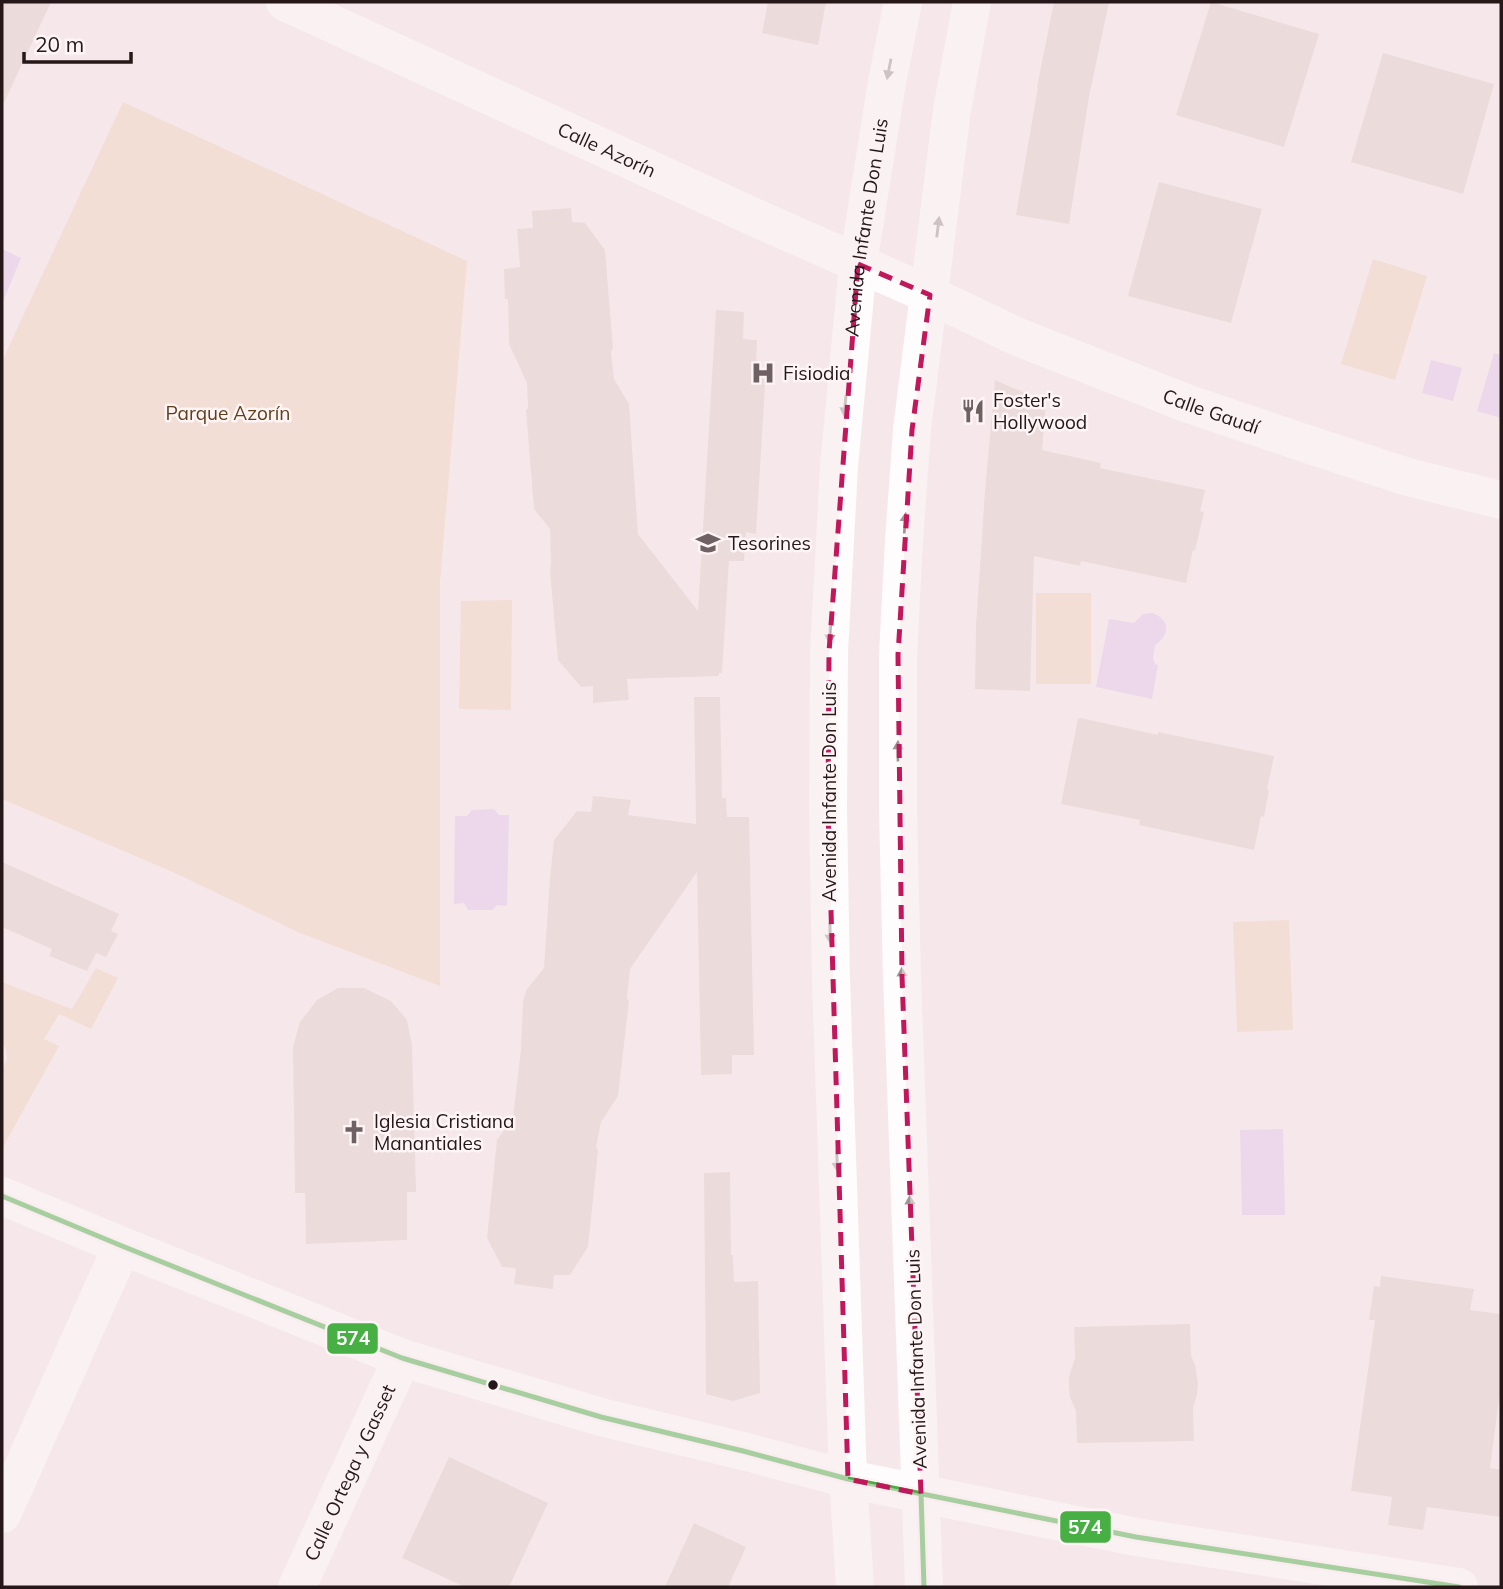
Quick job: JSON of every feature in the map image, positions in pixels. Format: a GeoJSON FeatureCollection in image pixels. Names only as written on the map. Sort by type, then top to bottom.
{"type":"FeatureCollection","features":[{"type":"Feature","properties":{"kind":"street","name":"Calle Azorín"},"geometry":{"type":"LineString","coordinates":[[285,2],[930,295]]}},
{"type":"Feature","properties":{"kind":"street","name":"Avenida Infante Don Luis"},"geometry":{"type":"LineString","coordinates":[[855,1587],[848,1479],[831,980],[829,652],[839,466],[858,264],[902,2]]}},
{"type":"Feature","properties":{"kind":"street","name":"Avenida Infante Don Luis"},"geometry":{"type":"LineString","coordinates":[[923,1587],[902,976],[898,655],[912,430],[952,110],[972,2]]}},
{"type":"Feature","properties":{"kind":"street","name":"Calle Gaudí"},"geometry":{"type":"LineString","coordinates":[[930,295],[1018,337],[1186,403],[1408,477],[1501,500]]}},
{"type":"Feature","properties":{"kind":"street"},"geometry":{"type":"LineString","coordinates":[[2,1196],[402,1358],[601,1417],[848,1479],[1136,1537],[1459,1587]]}},
{"type":"Feature","properties":{"kind":"street"},"geometry":{"type":"LineString","coordinates":[[2,1514],[122,1246]]}},
{"type":"Feature","properties":{"kind":"street","name":"Calle Ortega y Gasset"},"geometry":{"type":"LineString","coordinates":[[297,1587],[402,1358]]}},
{"type":"Feature","properties":{"kind":"highlighted area"},"geometry":{"type":"Polygon","coordinates":[[[858,264],[930,295],[912,430],[898,655],[902,976],[921,1494],[848,1479],[828,810],[829,652],[858,264]]]}},
{"type":"Feature","properties":{"kind":"green space","name":"Parque Azorín"},"geometry":{"type":"Polygon","coordinates":[[[123,102],[467,261],[440,582],[440,986],[300,933],[175,873],[2,799],[2,361],[123,102]]]}},
{"type":"Feature","properties":{"kind":"green space"},"geometry":{"type":"Polygon","coordinates":[[[1373,259],[1427,276],[1395,380],[1341,364],[1373,259]]]}},
{"type":"Feature","properties":{"kind":"green space"},"geometry":{"type":"Polygon","coordinates":[[[1036,593],[1091,593],[1091,684],[1036,684],[1036,593]]]}},
{"type":"Feature","properties":{"kind":"green space"},"geometry":{"type":"Polygon","coordinates":[[[512,600],[511,710],[459,709],[461,601],[512,600]]]}},
{"type":"Feature","properties":{"kind":"green space"},"geometry":{"type":"Polygon","coordinates":[[[1289,920],[1293,1030],[1237,1032],[1233,922],[1289,920]]]}},
{"type":"Feature","properties":{"kind":"green space"},"geometry":{"type":"Polygon","coordinates":[[[96,968],[118,978],[91,1029],[59,1014],[44,1039],[59,1046],[2,1149],[2,1070],[7,1059],[2,1041],[2,982],[72,1009],[96,968]]]}},
{"type":"Feature","properties":{"kind":"shaded area"},"geometry":{"type":"Polygon","coordinates":[[[2,249],[21,258],[2,304],[2,249]]]}},
{"type":"Feature","properties":{"kind":"shaded area"},"geometry":{"type":"Polygon","coordinates":[[[1494,353],[1501,355],[1501,418],[1477,411],[1494,353]]]}},
{"type":"Feature","properties":{"kind":"shaded area"},"geometry":{"type":"Polygon","coordinates":[[[1431,360],[1462,368],[1453,401],[1422,393],[1431,360]]]}},
{"type":"Feature","properties":{"kind":"shaded area"},"geometry":{"type":"Polygon","coordinates":[[[1152,613],[1165,623],[1166,632],[1155,645],[1153,658],[1158,665],[1152,699],[1096,687],[1109,619],[1134,623],[1143,614],[1152,613]]]}},
{"type":"Feature","properties":{"kind":"shaded area"},"geometry":{"type":"Polygon","coordinates":[[[494,809],[499,815],[509,815],[507,906],[497,905],[492,910],[468,910],[464,903],[454,904],[455,816],[467,816],[472,810],[494,809]]]}},
{"type":"Feature","properties":{"kind":"shaded area"},"geometry":{"type":"Polygon","coordinates":[[[1283,1129],[1285,1215],[1242,1215],[1240,1130],[1283,1129]]]}},
{"type":"Feature","properties":{"kind":"building"},"geometry":{"type":"Polygon","coordinates":[[[2,2],[51,2],[2,107],[2,2]]]}},
{"type":"Feature","properties":{"kind":"building"},"geometry":{"type":"Polygon","coordinates":[[[768,2],[826,2],[818,45],[762,33],[768,2]]]}},
{"type":"Feature","properties":{"kind":"building"},"geometry":{"type":"Polygon","coordinates":[[[1054,2],[1109,2],[1089,97],[1069,224],[1016,215],[1054,2]]]}},
{"type":"Feature","properties":{"kind":"building"},"geometry":{"type":"Polygon","coordinates":[[[1211,2],[1319,34],[1284,147],[1176,115],[1211,2]]]}},
{"type":"Feature","properties":{"kind":"building"},"geometry":{"type":"Polygon","coordinates":[[[1383,53],[1494,84],[1463,194],[1351,162],[1383,53]]]}},
{"type":"Feature","properties":{"kind":"building"},"geometry":{"type":"Polygon","coordinates":[[[1159,182],[1262,209],[1231,323],[1128,296],[1159,182]]]}},
{"type":"Feature","properties":{"kind":"building"},"geometry":{"type":"Polygon","coordinates":[[[571,208],[572,222],[585,223],[605,250],[614,379],[629,404],[638,534],[698,611],[716,310],[744,312],[743,339],[757,340],[756,368],[766,369],[756,534],[746,532],[744,561],[729,561],[722,673],[719,673],[719,676],[627,679],[629,700],[593,703],[593,686],[581,687],[558,660],[550,572],[550,529],[534,509],[526,410],[527,383],[509,344],[508,299],[505,299],[504,269],[520,267],[517,229],[533,228],[532,211],[571,208]]]}},
{"type":"Feature","properties":{"kind":"building"},"geometry":{"type":"Polygon","coordinates":[[[995,380],[1046,402],[1042,450],[1101,463],[1100,468],[1205,490],[1200,511],[1204,512],[1186,583],[1081,561],[1080,566],[1034,556],[1030,691],[975,689],[976,626],[995,380]]]}},
{"type":"Feature","properties":{"kind":"building"},"geometry":{"type":"Polygon","coordinates":[[[694,697],[720,697],[722,798],[726,798],[727,817],[749,817],[754,1055],[732,1055],[732,1074],[701,1075],[697,872],[630,969],[618,1096],[601,1122],[596,1147],[598,1151],[588,1247],[570,1275],[554,1275],[553,1289],[514,1284],[516,1268],[502,1267],[487,1238],[497,1140],[513,1118],[523,1001],[527,989],[544,968],[554,840],[577,811],[591,812],[593,796],[631,800],[628,815],[696,824],[694,697]]]}},
{"type":"Feature","properties":{"kind":"building"},"geometry":{"type":"Polygon","coordinates":[[[1078,719],[1274,756],[1264,817],[1261,816],[1254,850],[1139,825],[1140,820],[1061,804],[1078,719]]]}},
{"type":"Feature","properties":{"kind":"building"},"geometry":{"type":"Polygon","coordinates":[[[2,862],[119,914],[111,931],[118,934],[106,957],[96,953],[87,971],[49,956],[52,949],[2,927],[2,862]]]}},
{"type":"Feature","properties":{"kind":"building","name":"Iglesia Cristiana Manantiales"},"geometry":{"type":"Polygon","coordinates":[[[338,988],[364,988],[391,1001],[407,1020],[412,1045],[416,1192],[407,1192],[407,1240],[306,1244],[305,1193],[295,1193],[293,1047],[300,1022],[317,1000],[338,988]]]}},
{"type":"Feature","properties":{"kind":"building"},"geometry":{"type":"Polygon","coordinates":[[[730,1172],[734,1282],[758,1281],[760,1393],[733,1401],[706,1394],[704,1173],[730,1172]]]}},
{"type":"Feature","properties":{"kind":"building"},"geometry":{"type":"Polygon","coordinates":[[[1381,1276],[1474,1289],[1470,1310],[1501,1314],[1501,1385],[1490,1468],[1501,1470],[1501,1517],[1427,1507],[1423,1530],[1388,1525],[1392,1497],[1351,1491],[1375,1320],[1369,1320],[1374,1286],[1380,1287],[1381,1276]]]}},
{"type":"Feature","properties":{"kind":"building"},"geometry":{"type":"Polygon","coordinates":[[[1190,1324],[1191,1356],[1198,1383],[1193,1408],[1194,1441],[1077,1443],[1076,1411],[1069,1387],[1075,1358],[1074,1327],[1190,1324]]]}},
{"type":"Feature","properties":{"kind":"building"},"geometry":{"type":"Polygon","coordinates":[[[449,1457],[548,1503],[509,1587],[465,1587],[402,1558],[449,1457]]]}},
{"type":"Feature","properties":{"kind":"building"},"geometry":{"type":"Polygon","coordinates":[[[694,1523],[746,1547],[728,1587],[665,1587],[694,1523]]]}},
{"type":"Feature","properties":{"kind":"transit line","name":"574"},"geometry":{"type":"LineString","coordinates":[[2,1196],[402,1358],[601,1417],[848,1479],[1136,1537],[1459,1587]]}},
{"type":"Feature","properties":{"kind":"transit line","name":"574"},"geometry":{"type":"LineString","coordinates":[[921,1494],[924,1587]]}},
{"type":"Feature","properties":{"kind":"place","name":"Fisiodia"},"geometry":{"type":"Point","coordinates":[763,373]}},
{"type":"Feature","properties":{"kind":"place","name":"Foster's Hollywood"},"geometry":{"type":"Point","coordinates":[973,411]}},
{"type":"Feature","properties":{"kind":"place","name":"Tesorines"},"geometry":{"type":"Point","coordinates":[708,543]}},
{"type":"Feature","properties":{"kind":"place","name":"Iglesia Cristiana Manantiales"},"geometry":{"type":"Point","coordinates":[354,1132]}}]}
